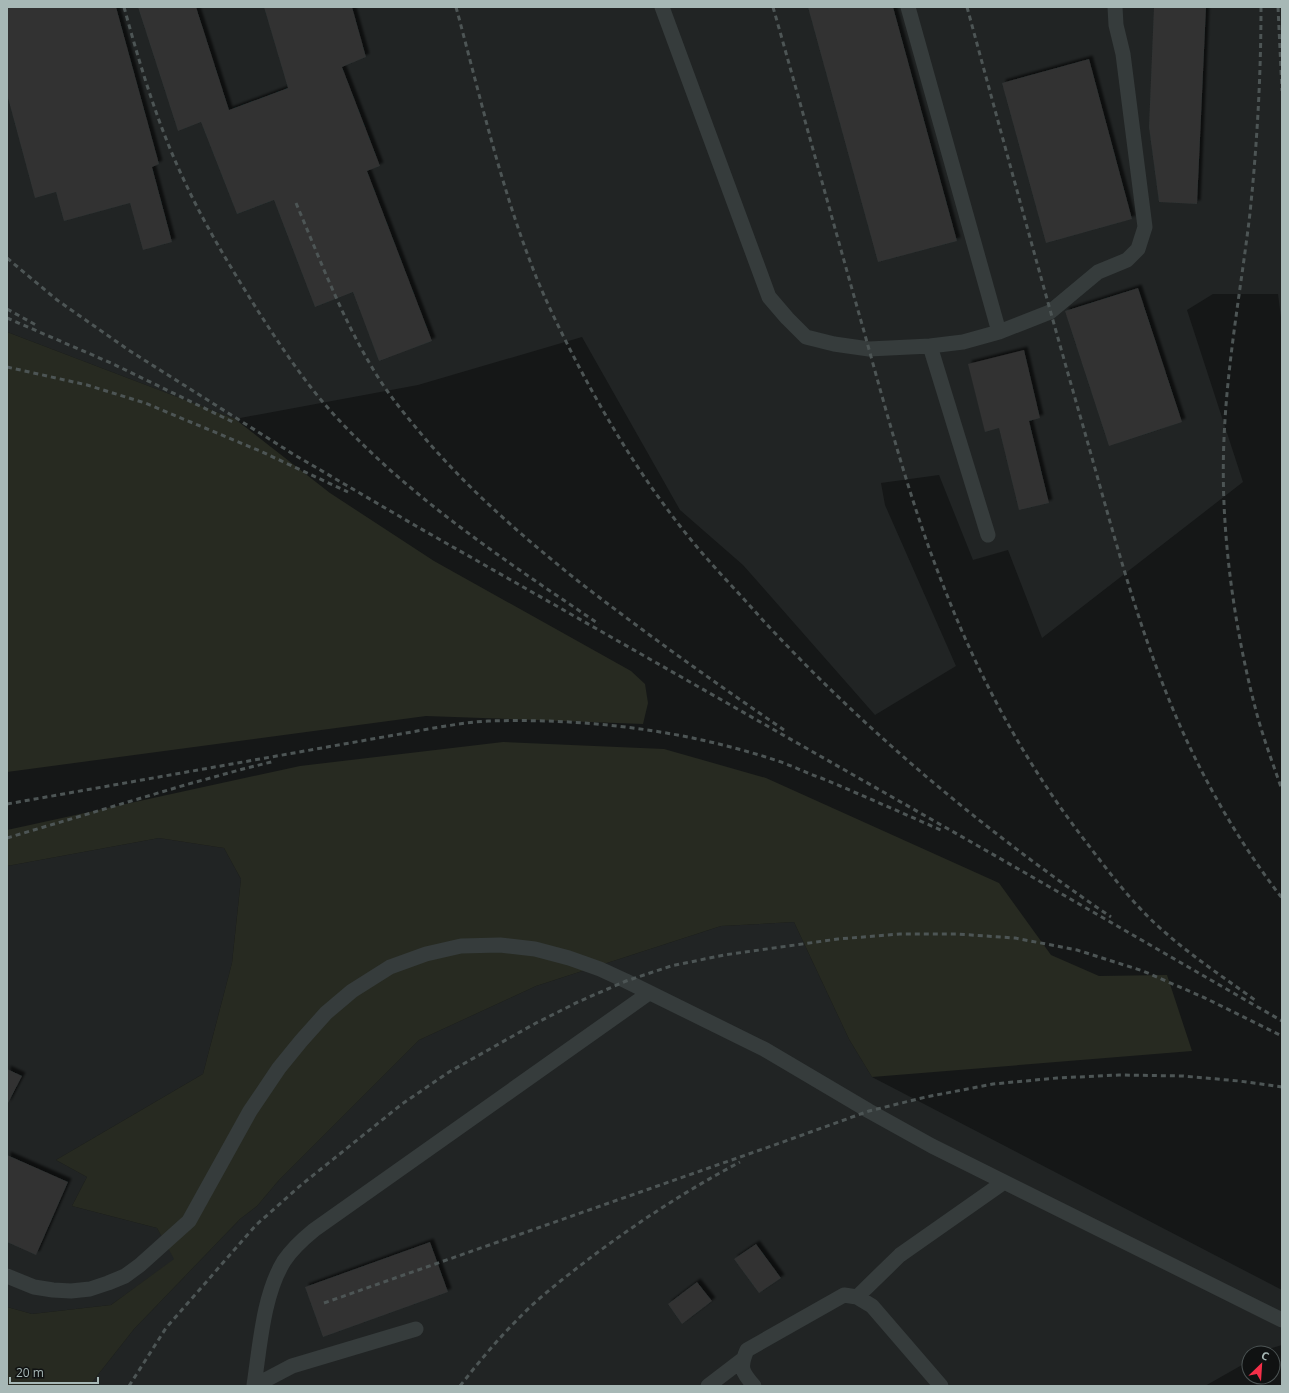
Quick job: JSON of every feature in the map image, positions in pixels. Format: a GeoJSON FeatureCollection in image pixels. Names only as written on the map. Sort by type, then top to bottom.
{"type":"FeatureCollection","features":[{"type":"Feature","properties":{"kind":"lane"},"geometry":{"type":"LineString","coordinates":[[662,7],[769,297],[806,337],[834,344],[869,349],[930,346],[963,342],[999,332],[1050,312],[1098,272],[1127,260],[1138,249],[1145,228],[1122,54],[1116,25],[1115,7]]}},
{"type":"Feature","properties":{"kind":"lane"},"geometry":{"type":"LineString","coordinates":[[908,7],[999,332]]}},
{"type":"Feature","properties":{"kind":"lane"},"geometry":{"type":"LineString","coordinates":[[930,346],[988,535]]}},
{"type":"Feature","properties":{"kind":"lane"},"geometry":{"type":"LineString","coordinates":[[7,1276],[34,1287],[71,1291],[90,1289],[108,1284],[125,1276],[140,1266],[189,1221],[250,1111],[279,1068],[326,1013],[352,991],[390,967],[426,954],[462,946],[500,946],[528,948],[569,958],[600,969],[764,1050],[925,1142],[1282,1320]]}},
{"type":"Feature","properties":{"kind":"lane"},"geometry":{"type":"LineString","coordinates":[[254,1386],[266,1305],[278,1272],[284,1261],[299,1244],[314,1230],[649,993]]}},
{"type":"Feature","properties":{"kind":"lane"},"geometry":{"type":"LineString","coordinates":[[857,1297],[900,1255],[1004,1182]]}},
{"type":"Feature","properties":{"kind":"lane"},"geometry":{"type":"LineString","coordinates":[[708,1386],[742,1360],[747,1350],[844,1295],[857,1297],[872,1306],[941,1386]]}},
{"type":"Feature","properties":{"kind":"lane"},"geometry":{"type":"LineString","coordinates":[[254,1386],[292,1366],[416,1329]]}},
{"type":"Feature","properties":{"kind":"lane"},"geometry":{"type":"LineString","coordinates":[[742,1360],[743,1374],[754,1386]]}},
{"type":"Feature","properties":{"kind":"shaded area"},"geometry":{"type":"Polygon","coordinates":[[[7,7],[1282,7],[1282,326],[1278,294],[1213,294],[1187,310],[1243,482],[1042,638],[1008,550],[973,560],[939,475],[881,483],[885,505],[956,666],[875,715],[743,565],[680,510],[582,337],[418,385],[235,419],[7,332],[7,7]]]}},
{"type":"Feature","properties":{"kind":"shaded area"},"geometry":{"type":"Polygon","coordinates":[[[7,332],[235,419],[330,493],[434,561],[631,671],[645,684],[648,703],[643,724],[426,716],[7,772],[7,332]]]}},
{"type":"Feature","properties":{"kind":"shaded area"},"geometry":{"type":"Polygon","coordinates":[[[503,742],[664,749],[766,778],[999,883],[1051,955],[1099,976],[1167,975],[1192,1051],[872,1077],[849,1039],[794,922],[721,926],[536,986],[419,1040],[279,1180],[257,1206],[240,1219],[134,1329],[89,1386],[7,1386],[7,1307],[32,1314],[111,1305],[174,1259],[157,1228],[72,1206],[87,1177],[56,1160],[203,1074],[232,963],[241,879],[224,848],[159,838],[7,866],[7,830],[300,766],[503,742]]]}},
{"type":"Feature","properties":{"kind":"shaded area"},"geometry":{"type":"Polygon","coordinates":[[[159,838],[224,848],[241,879],[232,963],[203,1074],[56,1160],[87,1177],[72,1206],[157,1228],[175,1259],[111,1305],[32,1314],[7,1307],[7,866],[159,838]]]}},
{"type":"Feature","properties":{"kind":"shaded area"},"geometry":{"type":"Polygon","coordinates":[[[794,922],[849,1039],[872,1077],[1282,1290],[1282,1345],[1241,1345],[1241,1366],[1205,1386],[89,1386],[134,1329],[240,1219],[257,1206],[279,1180],[419,1040],[536,986],[721,926],[794,922]]]}},
{"type":"Feature","properties":{"kind":"building"},"geometry":{"type":"Polygon","coordinates":[[[7,7],[116,7],[159,164],[152,167],[172,242],[143,250],[130,203],[64,221],[56,192],[35,198],[7,94],[7,7]]]}},
{"type":"Feature","properties":{"kind":"building"},"geometry":{"type":"Polygon","coordinates":[[[138,7],[196,7],[229,110],[288,88],[264,7],[352,7],[366,57],[342,67],[380,166],[367,171],[432,341],[379,361],[353,292],[315,307],[274,200],[237,214],[201,122],[178,131],[138,7]]]}},
{"type":"Feature","properties":{"kind":"building"},"geometry":{"type":"Polygon","coordinates":[[[808,7],[893,7],[957,241],[878,262],[808,7]]]}},
{"type":"Feature","properties":{"kind":"building"},"geometry":{"type":"Polygon","coordinates":[[[1154,7],[1206,7],[1197,204],[1159,202],[1149,127],[1154,7]]]}},
{"type":"Feature","properties":{"kind":"building"},"geometry":{"type":"Polygon","coordinates":[[[1089,59],[1132,219],[1046,243],[1002,83],[1089,59]]]}},
{"type":"Feature","properties":{"kind":"building"},"geometry":{"type":"Polygon","coordinates":[[[1138,288],[1182,422],[1109,446],[1065,311],[1138,288]]]}},
{"type":"Feature","properties":{"kind":"building"},"geometry":{"type":"Polygon","coordinates":[[[1024,350],[1040,418],[1029,421],[1049,503],[1019,510],[999,428],[985,432],[968,364],[1024,350]]]}},
{"type":"Feature","properties":{"kind":"building"},"geometry":{"type":"Polygon","coordinates":[[[7,1069],[22,1076],[7,1105],[7,1069]]]}},
{"type":"Feature","properties":{"kind":"building"},"geometry":{"type":"Polygon","coordinates":[[[7,1155],[68,1182],[36,1255],[7,1242],[7,1155]]]}},
{"type":"Feature","properties":{"kind":"building"},"geometry":{"type":"Polygon","coordinates":[[[430,1242],[448,1292],[323,1337],[305,1287],[430,1242]]]}},
{"type":"Feature","properties":{"kind":"building"},"geometry":{"type":"Polygon","coordinates":[[[756,1244],[781,1278],[759,1293],[734,1259],[756,1244]]]}},
{"type":"Feature","properties":{"kind":"building"},"geometry":{"type":"Polygon","coordinates":[[[697,1282],[712,1301],[682,1324],[668,1304],[697,1282]]]}},
{"type":"Feature","properties":{"kind":"railway"},"geometry":{"type":"LineString","coordinates":[[124,7],[157,115],[191,195],[218,246],[248,295],[276,339],[305,380],[326,406],[366,448],[429,503],[496,553],[599,624]]}},
{"type":"Feature","properties":{"kind":"railway"},"geometry":{"type":"LineString","coordinates":[[456,7],[501,175],[523,241],[540,285],[566,341],[603,411],[663,504],[705,556],[759,616],[840,699],[926,777],[971,814],[1063,884],[1111,917]]}},
{"type":"Feature","properties":{"kind":"railway"},"geometry":{"type":"LineString","coordinates":[[773,7],[883,400],[922,528],[959,624],[989,689],[1006,721],[1044,783],[1064,813],[1121,887],[1171,938],[1255,1000]]}},
{"type":"Feature","properties":{"kind":"railway"},"geometry":{"type":"LineString","coordinates":[[967,7],[1105,505],[1141,624],[1170,701],[1196,760],[1242,841],[1282,898]]}},
{"type":"Feature","properties":{"kind":"railway"},"geometry":{"type":"LineString","coordinates":[[1261,7],[1257,136],[1250,213],[1228,382],[1223,471],[1226,538],[1234,606],[1240,639],[1257,714],[1282,790]]}},
{"type":"Feature","properties":{"kind":"railway"},"geometry":{"type":"LineString","coordinates":[[1278,7],[1282,91]]}},
{"type":"Feature","properties":{"kind":"railway"},"geometry":{"type":"LineString","coordinates":[[296,203],[339,305],[359,345],[401,410],[431,446],[491,507],[578,581],[680,657],[784,730]]}},
{"type":"Feature","properties":{"kind":"railway"},"geometry":{"type":"LineString","coordinates":[[7,258],[57,300],[130,351],[293,454],[416,526],[1001,859],[1282,1021]]}},
{"type":"Feature","properties":{"kind":"railway"},"geometry":{"type":"LineString","coordinates":[[7,309],[36,325]]}},
{"type":"Feature","properties":{"kind":"railway"},"geometry":{"type":"LineString","coordinates":[[7,318],[111,363],[235,423]]}},
{"type":"Feature","properties":{"kind":"railway"},"geometry":{"type":"LineString","coordinates":[[7,367],[87,385],[145,403],[260,451],[348,492]]}},
{"type":"Feature","properties":{"kind":"railway"},"geometry":{"type":"LineString","coordinates":[[7,804],[474,722],[562,722],[635,728],[707,741],[743,750],[789,765],[943,831]]}},
{"type":"Feature","properties":{"kind":"railway"},"geometry":{"type":"LineString","coordinates":[[7,838],[185,785],[275,761]]}},
{"type":"Feature","properties":{"kind":"railway"},"geometry":{"type":"LineString","coordinates":[[129,1386],[166,1328],[256,1225],[301,1185],[402,1104],[449,1072],[536,1023],[580,1001],[626,981],[671,966],[724,955],[838,939],[900,934],[956,934],[1015,938],[1077,950],[1143,971],[1205,998],[1282,1036]]}},
{"type":"Feature","properties":{"kind":"railway"},"geometry":{"type":"LineString","coordinates":[[324,1303],[869,1111],[926,1097],[993,1084],[1057,1078],[1119,1075],[1183,1076],[1239,1081],[1282,1087]]}},
{"type":"Feature","properties":{"kind":"railway"},"geometry":{"type":"LineString","coordinates":[[460,1386],[510,1327],[527,1310],[565,1278],[647,1217],[702,1183],[740,1162]]}}]}
